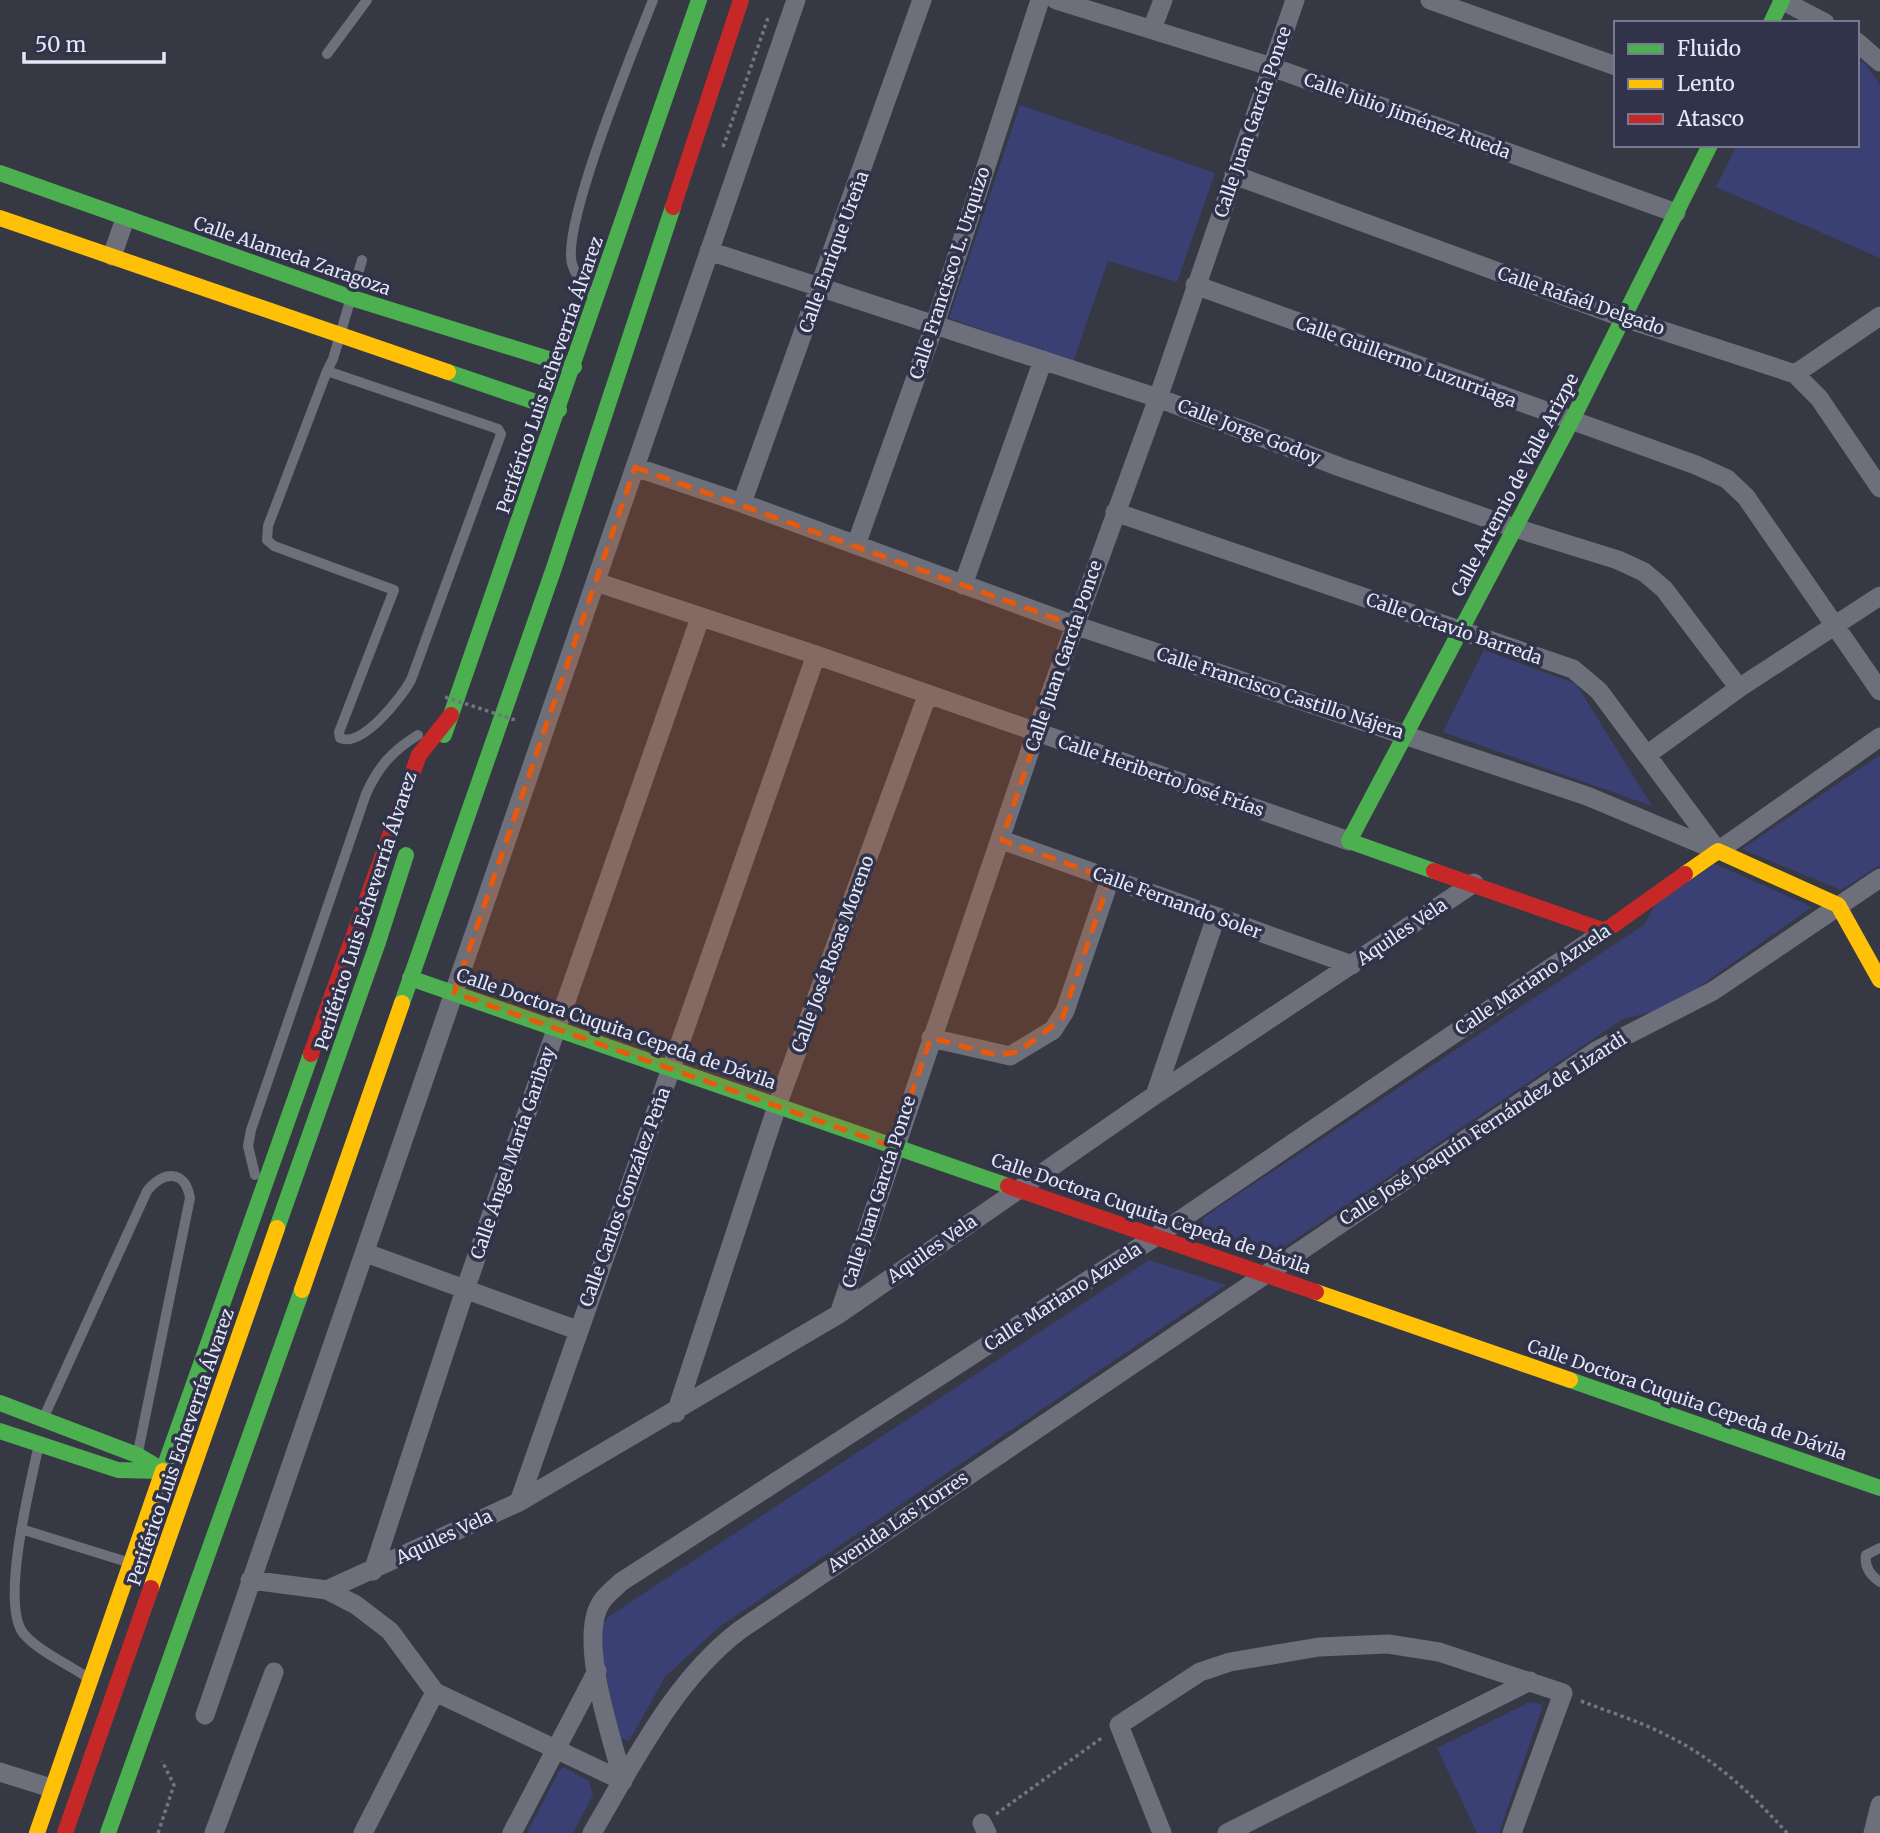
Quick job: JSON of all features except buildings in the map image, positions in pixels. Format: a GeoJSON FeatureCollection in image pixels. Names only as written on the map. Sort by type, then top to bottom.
{"type":"FeatureCollection","features":[{"type":"Feature","properties":{"kind":"main road","name":"Periférico Luis Echeverría Álvarez"},"geometry":{"type":"LineString","coordinates":[[435,765],[699,0]]}},
{"type":"Feature","properties":{"kind":"main road"},"geometry":{"type":"LineString","coordinates":[[1772,21],[1782,0]]}},
{"type":"Feature","properties":{"kind":"main road"},"geometry":{"type":"LineString","coordinates":[[108,1833],[208,1559],[554,568],[740,1]]}},
{"type":"Feature","properties":{"kind":"main road","name":"Calle Artemio de Valle Arizpe"},"geometry":{"type":"LineString","coordinates":[[1349,841],[1571,422],[1709,147]]}},
{"type":"Feature","properties":{"kind":"main road","name":"Calle Alameda Zaragoza"},"geometry":{"type":"LineString","coordinates":[[0,173],[352,298],[574,367]]}},
{"type":"Feature","properties":{"kind":"main road"},"geometry":{"type":"LineString","coordinates":[[0,218],[559,410]]}},
{"type":"Feature","properties":{"kind":"main road"},"geometry":{"type":"LineString","coordinates":[[37,1833],[128,1562],[164,1471],[190,1389],[419,755],[451,715]]}},
{"type":"Feature","properties":{"kind":"main road","name":"Periférico Luis Echeverría Álvarez"},"geometry":{"type":"LineString","coordinates":[[65,1833],[378,942],[411,841]]}},
{"type":"Feature","properties":{"kind":"main road","name":"Calle Heriberto José Frías"},"geometry":{"type":"LineString","coordinates":[[1349,841],[1605,931]]}},
{"type":"Feature","properties":{"kind":"main road","name":"Calle Francisco Castillo Nájera"},"geometry":{"type":"LineString","coordinates":[[1717,851],[1838,905]]}},
{"type":"Feature","properties":{"kind":"main road","name":"Calle Mariano Azuela"},"geometry":{"type":"LineString","coordinates":[[1605,931],[1717,851]]}},
{"type":"Feature","properties":{"kind":"main road"},"geometry":{"type":"LineString","coordinates":[[1838,905],[1880,980]]}},
{"type":"Feature","properties":{"kind":"main road","name":"Calle Doctora Cuquita Cepeda de Dávila"},"geometry":{"type":"LineString","coordinates":[[410,978],[672,1067],[1017,1190],[1266,1272],[1880,1488]]}},
{"type":"Feature","properties":{"kind":"main road"},"geometry":{"type":"LineString","coordinates":[[190,1389],[208,1409],[231,1416],[248,1414],[262,1404]]}},
{"type":"Feature","properties":{"kind":"main road"},"geometry":{"type":"LineString","coordinates":[[0,1403],[137,1455],[164,1471],[198,1520],[208,1559]]}},
{"type":"Feature","properties":{"kind":"main road"},"geometry":{"type":"LineString","coordinates":[[0,1431],[118,1470],[164,1471],[222,1452],[251,1436]]}},
{"type":"Feature","properties":{"kind":"main road"},"geometry":{"type":"LineString","coordinates":[[118,1470],[136,1495],[144,1522]]}},
{"type":"Feature","properties":{"kind":"main road"},"geometry":{"type":"LineString","coordinates":[[128,1562],[148,1557],[182,1566],[199,1584]]}},
{"type":"Feature","properties":{"kind":"street"},"geometry":{"type":"LineString","coordinates":[[205,1715],[796,0]]}},
{"type":"Feature","properties":{"kind":"street","name":"Calle Enrique Ureña"},"geometry":{"type":"LineString","coordinates":[[742,503],[822,287],[922,0]]}},
{"type":"Feature","properties":{"kind":"street","name":"Calle Francisco L. Urquizo"},"geometry":{"type":"LineString","coordinates":[[856,545],[935,324],[1040,0]]}},
{"type":"Feature","properties":{"kind":"street","name":"Calle Julio Jiménez Rueda"},"geometry":{"type":"LineString","coordinates":[[1056,0],[1272,67],[1676,213]]}},
{"type":"Feature","properties":{"kind":"street"},"geometry":{"type":"LineString","coordinates":[[1152,29],[1163,0]]}},
{"type":"Feature","properties":{"kind":"street","name":"Calle Juan García Ponce"},"geometry":{"type":"LineString","coordinates":[[839,1314],[893,1147],[1002,840],[1036,733],[1158,398],[1295,0]]}},
{"type":"Feature","properties":{"kind":"street"},"geometry":{"type":"LineString","coordinates":[[1430,0],[1614,65]]}},
{"type":"Feature","properties":{"kind":"street"},"geometry":{"type":"LineString","coordinates":[[1782,0],[1821,21]]}},
{"type":"Feature","properties":{"kind":"street"},"geometry":{"type":"LineString","coordinates":[[1859,44],[1880,62]]}},
{"type":"Feature","properties":{"kind":"street","name":"Calle Rafaél Delgado"},"geometry":{"type":"LineString","coordinates":[[1234,176],[1624,317],[1795,374],[1814,391],[1874,463],[1880,488]]}},
{"type":"Feature","properties":{"kind":"street"},"geometry":{"type":"LineString","coordinates":[[112,256],[125,219]]}},
{"type":"Feature","properties":{"kind":"street","name":"Calle Jorge Godoy"},"geometry":{"type":"LineString","coordinates":[[709,251],[1158,398],[1515,528],[1618,560],[1643,572],[1664,589],[1739,688]]}},
{"type":"Feature","properties":{"kind":"street","name":"Calle Guillermo Luzurriaga"},"geometry":{"type":"LineString","coordinates":[[1195,285],[1696,465],[1727,479],[1746,497],[1880,691]]}},
{"type":"Feature","properties":{"kind":"street"},"geometry":{"type":"LineString","coordinates":[[1795,374],[1880,316]]}},
{"type":"Feature","properties":{"kind":"street"},"geometry":{"type":"LineString","coordinates":[[963,585],[1043,360]]}},
{"type":"Feature","properties":{"kind":"street","name":"Calle Francisco Castillo Nájera"},"geometry":{"type":"LineString","coordinates":[[635,467],[742,503],[1074,625],[1624,809],[1717,851]]}},
{"type":"Feature","properties":{"kind":"street","name":"Calle Octavio Barreda"},"geometry":{"type":"LineString","coordinates":[[1115,512],[1460,633],[1573,669],[1599,691],[1717,851]]}},
{"type":"Feature","properties":{"kind":"street","name":"Calle Heriberto José Frías"},"geometry":{"type":"LineString","coordinates":[[596,582],[816,655],[927,696],[1349,841]]}},
{"type":"Feature","properties":{"kind":"street"},"geometry":{"type":"LineString","coordinates":[[1648,754],[1739,688],[1880,596]]}},
{"type":"Feature","properties":{"kind":"street","name":"Calle Ángel María Garibay"},"geometry":{"type":"LineString","coordinates":[[373,1571],[465,1290],[700,618]]}},
{"type":"Feature","properties":{"kind":"street","name":"Calle Carlos González Peña"},"geometry":{"type":"LineString","coordinates":[[519,1502],[577,1330],[816,655]]}},
{"type":"Feature","properties":{"kind":"street","name":"Calle José Rosas Moreno"},"geometry":{"type":"LineString","coordinates":[[676,1413],[777,1106],[927,696]]}},
{"type":"Feature","properties":{"kind":"street","name":"Calle Mariano Azuela"},"geometry":{"type":"LineString","coordinates":[[1717,851],[1880,737]]}},
{"type":"Feature","properties":{"kind":"street","name":"Calle Fernando Soler"},"geometry":{"type":"LineString","coordinates":[[1002,840],[1352,965]]}},
{"type":"Feature","properties":{"kind":"street","name":"Calle José Joaquín Fernández de Lizardi"},"geometry":{"type":"LineString","coordinates":[[1266,1272],[1597,1051],[1713,991],[1880,878]]}},
{"type":"Feature","properties":{"kind":"street"},"geometry":{"type":"LineString","coordinates":[[931,1038],[1003,1056],[1018,1052],[1053,1030],[1065,1011],[1110,879]]}},
{"type":"Feature","properties":{"kind":"street","name":"Aquiles Vela"},"geometry":{"type":"LineString","coordinates":[[327,1590],[519,1502],[676,1413],[839,1314],[1155,1095],[1474,883]]}},
{"type":"Feature","properties":{"kind":"street"},"geometry":{"type":"LineString","coordinates":[[1155,1095],[1216,917]]}},
{"type":"Feature","properties":{"kind":"street","name":"Calle Mariano Azuela"},"geometry":{"type":"LineString","coordinates":[[623,1782],[597,1671],[592,1631],[601,1602],[621,1582],[1155,1237],[1605,931]]}},
{"type":"Feature","properties":{"kind":"street"},"geometry":{"type":"LineString","coordinates":[[366,1253],[577,1330]]}},
{"type":"Feature","properties":{"kind":"street","name":"Avenida Las Torres"},"geometry":{"type":"LineString","coordinates":[[593,1833],[681,1690],[720,1646],[1266,1272]]}},
{"type":"Feature","properties":{"kind":"street"},"geometry":{"type":"LineString","coordinates":[[250,1580],[327,1590],[366,1611],[390,1631],[435,1692],[623,1782]]}},
{"type":"Feature","properties":{"kind":"street"},"geometry":{"type":"LineString","coordinates":[[1162,1833],[1119,1725],[1200,1672],[1230,1662],[1319,1647],[1388,1644],[1439,1652],[1563,1693],[1512,1833]]}},
{"type":"Feature","properties":{"kind":"street"},"geometry":{"type":"LineString","coordinates":[[512,1833],[597,1671]]}},
{"type":"Feature","properties":{"kind":"street"},"geometry":{"type":"LineString","coordinates":[[214,1833],[274,1672]]}},
{"type":"Feature","properties":{"kind":"street"},"geometry":{"type":"LineString","coordinates":[[1227,1833],[1530,1681]]}},
{"type":"Feature","properties":{"kind":"street"},"geometry":{"type":"LineString","coordinates":[[363,1833],[435,1692]]}},
{"type":"Feature","properties":{"kind":"street"},"geometry":{"type":"LineString","coordinates":[[0,1772],[51,1787]]}},
{"type":"Feature","properties":{"kind":"street"},"geometry":{"type":"LineString","coordinates":[[1873,1833],[1880,1805]]}},
{"type":"Feature","properties":{"kind":"lane"},"geometry":{"type":"LineString","coordinates":[[327,54],[368,0]]}},
{"type":"Feature","properties":{"kind":"lane"},"geometry":{"type":"LineString","coordinates":[[596,304],[572,263],[577,214],[621,82],[653,0]]}},
{"type":"Feature","properties":{"kind":"lane"},"geometry":{"type":"LineString","coordinates":[[327,372],[460,414],[498,429],[500,434],[411,680],[388,710],[361,736],[350,740],[340,738],[339,732],[394,590],[274,545],[267,540],[266,533],[327,372],[341,336],[362,260]]}},
{"type":"Feature","properties":{"kind":"lane"},"geometry":{"type":"LineString","coordinates":[[261,1194],[249,1153],[248,1138],[366,794],[376,773],[389,756],[451,715]]}},
{"type":"Feature","properties":{"kind":"lane"},"geometry":{"type":"LineString","coordinates":[[89,1678],[35,1643],[23,1633],[16,1619],[14,1602],[21,1529],[43,1419],[147,1191],[156,1180],[168,1175],[180,1178],[188,1186],[190,1198],[137,1455]]}},
{"type":"Feature","properties":{"kind":"lane"},"geometry":{"type":"LineString","coordinates":[[21,1529],[128,1562]]}},
{"type":"Feature","properties":{"kind":"lane"},"geometry":{"type":"LineString","coordinates":[[1880,1548],[1866,1555],[1865,1562],[1867,1570],[1880,1582]]}},
{"type":"Feature","properties":{"kind":"path"},"geometry":{"type":"LineString","coordinates":[[445,697],[515,720]]}},
{"type":"Feature","properties":{"kind":"path"},"geometry":{"type":"LineString","coordinates":[[1563,1693],[1667,1735],[1716,1765],[1758,1800],[1787,1833]]}},
{"type":"Feature","properties":{"kind":"path"},"geometry":{"type":"LineString","coordinates":[[985,1828],[1119,1725]]}},
{"type":"Feature","properties":{"kind":"highlighted area"},"geometry":{"type":"Polygon","coordinates":[[[635,467],[1074,625],[1002,840],[1110,879],[1062,1019],[1018,1052],[995,1055],[931,1038],[893,1147],[454,993],[635,467]]]}},
{"type":"Feature","properties":{"kind":"shaded area"},"geometry":{"type":"Polygon","coordinates":[[[1859,60],[1865,63],[1880,85],[1880,258],[1716,187],[1736,147],[1859,147],[1859,60]]]}},
{"type":"Feature","properties":{"kind":"shaded area"},"geometry":{"type":"Polygon","coordinates":[[[1020,105],[1215,173],[1177,282],[1108,261],[1073,362],[949,318],[1020,105]]]}},
{"type":"Feature","properties":{"kind":"shaded area"},"geometry":{"type":"Polygon","coordinates":[[[1484,650],[1576,684],[1652,806],[1443,732],[1484,650]]]}},
{"type":"Feature","properties":{"kind":"shaded area"},"geometry":{"type":"Polygon","coordinates":[[[1880,755],[1880,865],[1841,890],[1742,849],[1880,755]]]}},
{"type":"Feature","properties":{"kind":"shaded area"},"geometry":{"type":"Polygon","coordinates":[[[1715,864],[1812,907],[1669,1008],[1623,1019],[1269,1257],[1207,1237],[1200,1228],[1204,1217],[1645,924],[1655,904],[1715,864]]]}},
{"type":"Feature","properties":{"kind":"shaded area"},"geometry":{"type":"Polygon","coordinates":[[[1149,1260],[1226,1285],[719,1627],[665,1677],[629,1741],[619,1738],[598,1631],[608,1617],[1149,1260]]]}},
{"type":"Feature","properties":{"kind":"shaded area"},"geometry":{"type":"Polygon","coordinates":[[[1530,1702],[1543,1705],[1499,1833],[1477,1833],[1437,1748],[1530,1702]]]}},
{"type":"Feature","properties":{"kind":"shaded area"},"geometry":{"type":"Polygon","coordinates":[[[564,1767],[589,1781],[593,1795],[573,1833],[527,1833],[559,1771],[564,1767]]]}},
{"type":"Feature","properties":{"kind":"traffic: fast"},"geometry":{"type":"LineString","coordinates":[[444,735],[699,0]]}},
{"type":"Feature","properties":{"kind":"traffic: fast"},"geometry":{"type":"LineString","coordinates":[[1772,21],[1782,0]]}},
{"type":"Feature","properties":{"kind":"traffic: fast"},"geometry":{"type":"LineString","coordinates":[[1434,871],[1349,841],[1571,422],[1709,147]]}},
{"type":"Feature","properties":{"kind":"traffic: fast"},"geometry":{"type":"LineString","coordinates":[[0,173],[352,298],[574,367]]}},
{"type":"Feature","properties":{"kind":"traffic: fast"},"geometry":{"type":"LineString","coordinates":[[402,1003],[554,568],[673,207]]}},
{"type":"Feature","properties":{"kind":"traffic: fast"},"geometry":{"type":"LineString","coordinates":[[448,372],[559,410]]}},
{"type":"Feature","properties":{"kind":"traffic: fast"},"geometry":{"type":"LineString","coordinates":[[378,942],[406,855]]}},
{"type":"Feature","properties":{"kind":"traffic: fast"},"geometry":{"type":"LineString","coordinates":[[277,1228],[378,942]]}},
{"type":"Feature","properties":{"kind":"traffic: fast"},"geometry":{"type":"LineString","coordinates":[[410,978],[1008,1186]]}},
{"type":"Feature","properties":{"kind":"traffic: fast"},"geometry":{"type":"LineString","coordinates":[[163,1471],[311,1054]]}},
{"type":"Feature","properties":{"kind":"traffic: fast"},"geometry":{"type":"LineString","coordinates":[[108,1833],[302,1290]]}},
{"type":"Feature","properties":{"kind":"traffic: fast"},"geometry":{"type":"LineString","coordinates":[[1570,1380],[1880,1488]]}},
{"type":"Feature","properties":{"kind":"traffic: fast"},"geometry":{"type":"LineString","coordinates":[[0,1403],[137,1455],[164,1471]]}},
{"type":"Feature","properties":{"kind":"traffic: fast"},"geometry":{"type":"LineString","coordinates":[[0,1431],[118,1470],[160,1471]]}},
{"type":"Feature","properties":{"kind":"traffic: slow"},"geometry":{"type":"LineString","coordinates":[[0,218],[448,372]]}},
{"type":"Feature","properties":{"kind":"traffic: slow"},"geometry":{"type":"LineString","coordinates":[[1685,874],[1718,851],[1838,905],[1880,980]]}},
{"type":"Feature","properties":{"kind":"traffic: slow"},"geometry":{"type":"LineString","coordinates":[[302,1290],[402,1003]]}},
{"type":"Feature","properties":{"kind":"traffic: slow"},"geometry":{"type":"LineString","coordinates":[[151,1588],[277,1228]]}},
{"type":"Feature","properties":{"kind":"traffic: slow"},"geometry":{"type":"LineString","coordinates":[[1316,1292],[1570,1380]]}},
{"type":"Feature","properties":{"kind":"traffic: slow"},"geometry":{"type":"LineString","coordinates":[[37,1833],[163,1471]]}},
{"type":"Feature","properties":{"kind":"traffic: jam"},"geometry":{"type":"LineString","coordinates":[[673,207],[741,0]]}},
{"type":"Feature","properties":{"kind":"traffic: jam"},"geometry":{"type":"LineString","coordinates":[[311,1054],[419,755],[451,715]]}},
{"type":"Feature","properties":{"kind":"traffic: jam"},"geometry":{"type":"LineString","coordinates":[[1434,871],[1605,931],[1685,874]]}},
{"type":"Feature","properties":{"kind":"traffic: jam"},"geometry":{"type":"LineString","coordinates":[[1008,1186],[1316,1292]]}},
{"type":"Feature","properties":{"kind":"traffic: jam"},"geometry":{"type":"LineString","coordinates":[[65,1833],[151,1588]]}}]}
